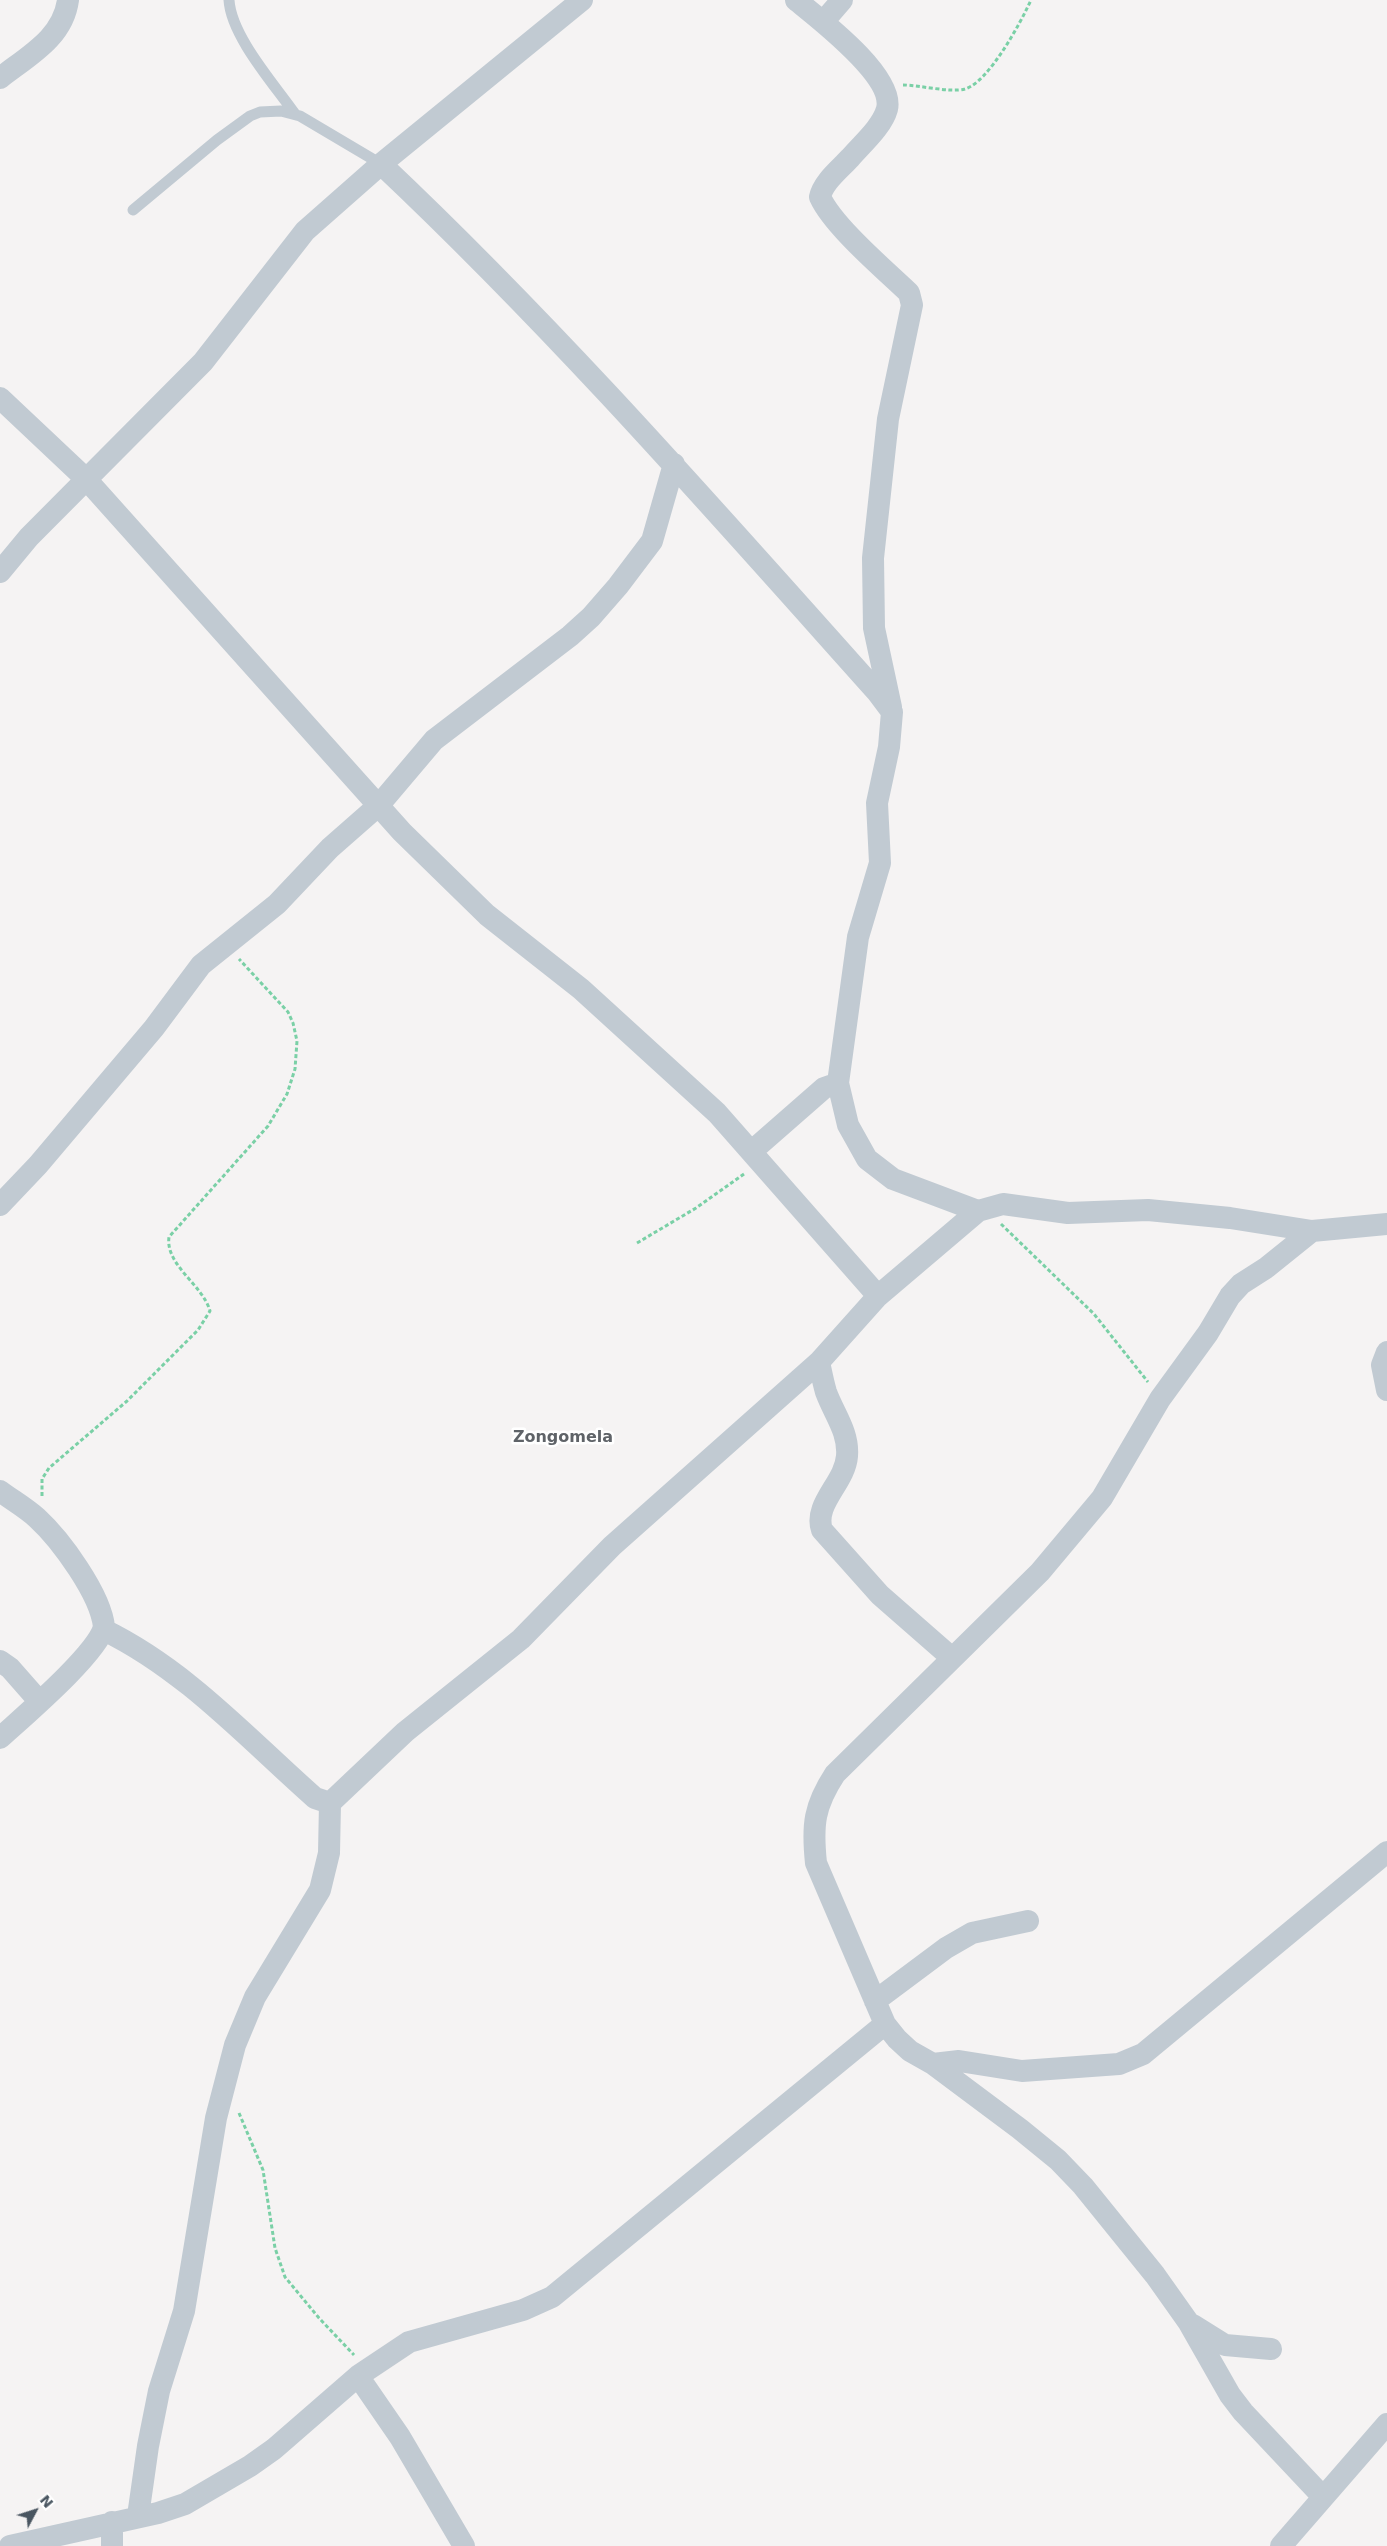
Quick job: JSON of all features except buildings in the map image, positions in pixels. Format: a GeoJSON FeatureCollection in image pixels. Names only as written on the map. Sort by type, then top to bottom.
{"type":"FeatureCollection","features":[{"type":"Feature","properties":{"kind":"street"},"geometry":{"type":"LineString","coordinates":[[0,78],[50,39],[60,27],[67,12],[68,0]]}},
{"type":"Feature","properties":{"kind":"street"},"geometry":{"type":"LineString","coordinates":[[0,572],[29,537],[86,478],[203,362],[305,231],[381,164],[582,0]]}},
{"type":"Feature","properties":{"kind":"street"},"geometry":{"type":"LineString","coordinates":[[796,0],[851,48],[881,84],[887,101],[883,117],[826,184],[820,197],[826,207],[854,239],[909,293],[912,305],[889,412],[873,558],[874,628],[892,712],[878,803],[880,863],[858,938],[838,1083],[848,1125],[867,1159],[893,1178],[982,1209]]}},
{"type":"Feature","properties":{"kind":"street"},"geometry":{"type":"LineString","coordinates":[[823,22],[842,0]]}},
{"type":"Feature","properties":{"kind":"street"},"geometry":{"type":"LineString","coordinates":[[381,164],[528,307],[674,464],[877,692],[892,712]]}},
{"type":"Feature","properties":{"kind":"street"},"geometry":{"type":"LineString","coordinates":[[0,398],[86,478],[402,832],[487,915],[580,989],[717,1113],[878,1296]]}},
{"type":"Feature","properties":{"kind":"street"},"geometry":{"type":"LineString","coordinates":[[0,1205],[38,1165],[148,1036],[198,969],[226,944],[277,904],[330,848],[379,805],[434,740],[570,636],[591,617],[618,586],[652,541],[674,464]]}},
{"type":"Feature","properties":{"kind":"street"},"geometry":{"type":"LineString","coordinates":[[756,1157],[824,1088],[838,1083]]}},
{"type":"Feature","properties":{"kind":"street"},"geometry":{"type":"LineString","coordinates":[[138,2516],[148,2446],[159,2391],[184,2311],[216,2118],[235,2045],[255,1997],[322,1884],[329,1854],[330,1802],[405,1732],[521,1639],[612,1546],[819,1362],[878,1296],[982,1209],[1009,1204],[1068,1213],[1148,1210],[1230,1218],[1312,1231],[1387,1224]]}},
{"type":"Feature","properties":{"kind":"street"},"geometry":{"type":"LineString","coordinates":[[1312,1231],[1236,1289],[1160,1399],[1102,1498],[1040,1572],[834,1774],[821,1795],[815,1813],[813,1834],[816,1863],[862,1964],[885,2024],[910,2051],[933,2064],[1058,2160],[1116,2226],[1189,2323],[1230,2395],[1243,2412],[1323,2497]]}},
{"type":"Feature","properties":{"kind":"street"},"geometry":{"type":"LineString","coordinates":[[1387,1352],[1382,1365],[1387,1390]]}},
{"type":"Feature","properties":{"kind":"street"},"geometry":{"type":"LineString","coordinates":[[819,1362],[826,1392],[843,1430],[847,1456],[842,1477],[825,1502],[822,1512],[822,1530],[880,1595],[952,1658]]}},
{"type":"Feature","properties":{"kind":"street"},"geometry":{"type":"LineString","coordinates":[[0,1490],[37,1518],[47,1529],[78,1571],[95,1599],[104,1623],[104,1630],[97,1642],[80,1662],[0,1738]]}},
{"type":"Feature","properties":{"kind":"street"},"geometry":{"type":"LineString","coordinates":[[104,1630],[135,1645],[221,1709],[315,1798],[330,1802]]}},
{"type":"Feature","properties":{"kind":"street"},"geometry":{"type":"LineString","coordinates":[[0,1661],[10,1668],[39,1701]]}},
{"type":"Feature","properties":{"kind":"street"},"geometry":{"type":"LineString","coordinates":[[933,2064],[959,2060],[1022,2071],[1120,2064],[1143,2054],[1387,1852]]}},
{"type":"Feature","properties":{"kind":"street"},"geometry":{"type":"LineString","coordinates":[[875,2001],[946,1948],[972,1933],[1028,1921]]}},
{"type":"Feature","properties":{"kind":"street"},"geometry":{"type":"LineString","coordinates":[[10,2546],[158,2513],[185,2504],[250,2466],[274,2449],[363,2372],[409,2342],[523,2310],[562,2290],[885,2024]]}},
{"type":"Feature","properties":{"kind":"street"},"geometry":{"type":"LineString","coordinates":[[1189,2323],[1225,2345],[1271,2348]]}},
{"type":"Feature","properties":{"kind":"street"},"geometry":{"type":"LineString","coordinates":[[363,2372],[464,2546]]}},
{"type":"Feature","properties":{"kind":"street"},"geometry":{"type":"LineString","coordinates":[[1281,2546],[1387,2424]]}},
{"type":"Feature","properties":{"kind":"street"},"geometry":{"type":"LineString","coordinates":[[112,2522],[112,2546]]}},
{"type":"Feature","properties":{"kind":"lane"},"geometry":{"type":"LineString","coordinates":[[229,0],[230,12],[239,34],[295,114]]}},
{"type":"Feature","properties":{"kind":"lane"},"geometry":{"type":"LineString","coordinates":[[134,210],[217,140],[250,116],[260,112],[273,111],[295,114],[381,164]]}},
{"type":"Feature","properties":{"kind":"path"},"geometry":{"type":"LineString","coordinates":[[881,84],[950,89],[968,87],[989,69],[1020,25],[1031,0]]}},
{"type":"Feature","properties":{"kind":"path"},"geometry":{"type":"LineString","coordinates":[[47,1529],[41,1489],[42,1479],[50,1468],[127,1402],[198,1330],[210,1311],[208,1304],[176,1262],[168,1244],[169,1237],[268,1126],[290,1086],[295,1070],[296,1050],[293,1023],[288,1012],[226,944]]}},
{"type":"Feature","properties":{"kind":"path"},"geometry":{"type":"LineString","coordinates":[[637,1243],[696,1208],[756,1157]]}},
{"type":"Feature","properties":{"kind":"path"},"geometry":{"type":"LineString","coordinates":[[982,1209],[1094,1314],[1160,1399]]}},
{"type":"Feature","properties":{"kind":"path"},"geometry":{"type":"LineString","coordinates":[[225,2083],[263,2170],[275,2248],[285,2277],[363,2372]]}},
{"type":"Feature","properties":{"kind":"district","name":"Zongomela"},"geometry":{"type":"Point","coordinates":[563,1438]}}]}
